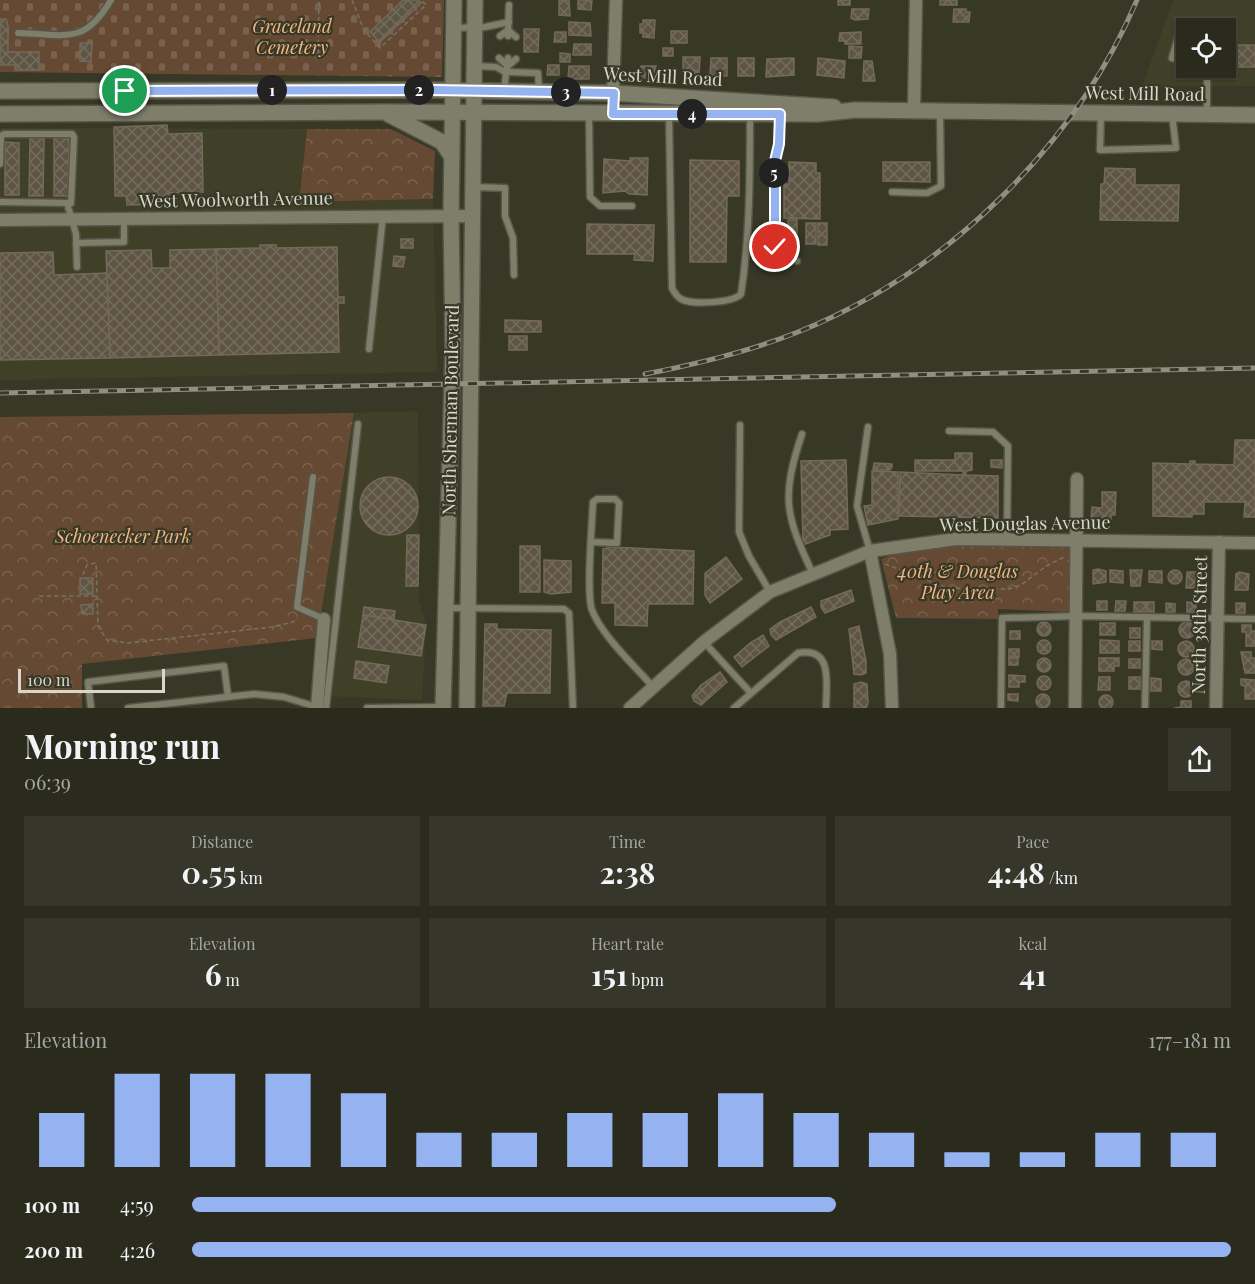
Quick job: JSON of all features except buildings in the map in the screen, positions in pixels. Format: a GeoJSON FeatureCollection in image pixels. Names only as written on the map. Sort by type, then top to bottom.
{"type":"FeatureCollection","features":[{"type":"Feature","properties":{"kind":"main road","name":"North Sherman Boulevard"},"geometry":{"type":"LineString","coordinates":[[443,708],[453,347],[451,216],[454,0]]}},
{"type":"Feature","properties":{"kind":"main road","name":"North Sherman Boulevard"},"geometry":{"type":"LineString","coordinates":[[467,708],[475,0]]}},
{"type":"Feature","properties":{"kind":"main road","name":"West Mill Road"},"geometry":{"type":"LineString","coordinates":[[0,91],[614,93],[819,104],[855,110]]}},
{"type":"Feature","properties":{"kind":"main road","name":"West Mill Road"},"geometry":{"type":"LineString","coordinates":[[0,114],[474,112],[818,114],[855,110],[914,110],[1255,115]]}},
{"type":"Feature","properties":{"kind":"main road"},"geometry":{"type":"LineString","coordinates":[[383,112],[442,142],[452,156]]}},
{"type":"Feature","properties":{"kind":"street"},"geometry":{"type":"LineString","coordinates":[[614,93],[616,0]]}},
{"type":"Feature","properties":{"kind":"street"},"geometry":{"type":"LineString","coordinates":[[914,110],[916,0]]}},
{"type":"Feature","properties":{"kind":"street","name":"West Woolworth Avenue"},"geometry":{"type":"LineString","coordinates":[[0,220],[472,216]]}},
{"type":"Feature","properties":{"kind":"street"},"geometry":{"type":"LineString","coordinates":[[1076,708],[1077,479]]}},
{"type":"Feature","properties":{"kind":"street","name":"West Douglas Avenue"},"geometry":{"type":"LineString","coordinates":[[630,708],[704,642],[770,592],[870,551],[956,539],[1255,543]]}},
{"type":"Feature","properties":{"kind":"street","name":"North 38th Street"},"geometry":{"type":"LineString","coordinates":[[1216,708],[1219,542]]}},
{"type":"Feature","properties":{"kind":"street"},"geometry":{"type":"LineString","coordinates":[[870,551],[890,654],[892,708]]}},
{"type":"Feature","properties":{"kind":"street"},"geometry":{"type":"LineString","coordinates":[[320,708],[324,619]]}},
{"type":"Feature","properties":{"kind":"lane"},"geometry":{"type":"LineString","coordinates":[[18,33],[80,34],[98,23],[111,0]]}},
{"type":"Feature","properties":{"kind":"lane"},"geometry":{"type":"LineString","coordinates":[[508,33],[509,5]]}},
{"type":"Feature","properties":{"kind":"lane"},"geometry":{"type":"LineString","coordinates":[[453,28],[475,28],[509,22]]}},
{"type":"Feature","properties":{"kind":"lane"},"geometry":{"type":"LineString","coordinates":[[500,36],[508,33],[516,37]]}},
{"type":"Feature","properties":{"kind":"lane"},"geometry":{"type":"LineString","coordinates":[[1176,44],[1172,58],[1176,59]]}},
{"type":"Feature","properties":{"kind":"lane"},"geometry":{"type":"LineString","coordinates":[[499,58],[506,69]]}},
{"type":"Feature","properties":{"kind":"lane"},"geometry":{"type":"LineString","coordinates":[[504,91],[508,58]]}},
{"type":"Feature","properties":{"kind":"lane"},"geometry":{"type":"LineString","coordinates":[[506,69],[516,58]]}},
{"type":"Feature","properties":{"kind":"lane"},"geometry":{"type":"LineString","coordinates":[[475,66],[538,73],[539,92]]}},
{"type":"Feature","properties":{"kind":"lane"},"geometry":{"type":"LineString","coordinates":[[1207,115],[1208,78]]}},
{"type":"Feature","properties":{"kind":"lane"},"geometry":{"type":"LineString","coordinates":[[613,114],[614,93]]}},
{"type":"Feature","properties":{"kind":"lane"},"geometry":{"type":"LineString","coordinates":[[891,192],[927,193],[941,186],[940,111]]}},
{"type":"Feature","properties":{"kind":"lane"},"geometry":{"type":"LineString","coordinates":[[1101,113],[1100,150],[1176,148],[1172,114]]}},
{"type":"Feature","properties":{"kind":"lane"},"geometry":{"type":"LineString","coordinates":[[589,114],[590,197],[600,206],[632,206]]}},
{"type":"Feature","properties":{"kind":"lane"},"geometry":{"type":"LineString","coordinates":[[669,114],[672,288],[675,294],[685,301],[725,302],[741,294],[745,270],[750,190],[750,114]]}},
{"type":"Feature","properties":{"kind":"lane"},"geometry":{"type":"LineString","coordinates":[[780,114],[779,144],[775,161],[775,247],[797,261]]}},
{"type":"Feature","properties":{"kind":"lane"},"geometry":{"type":"LineString","coordinates":[[0,164],[1,136],[4,134],[72,134],[73,200],[67,203],[0,202]]}},
{"type":"Feature","properties":{"kind":"lane"},"geometry":{"type":"LineString","coordinates":[[472,187],[505,188],[505,216],[513,238],[514,275]]}},
{"type":"Feature","properties":{"kind":"lane"},"geometry":{"type":"LineString","coordinates":[[67,203],[76,243],[76,267]]}},
{"type":"Feature","properties":{"kind":"lane"},"geometry":{"type":"LineString","coordinates":[[369,349],[383,216]]}},
{"type":"Feature","properties":{"kind":"lane"},"geometry":{"type":"LineString","coordinates":[[76,243],[124,242],[124,219]]}},
{"type":"Feature","properties":{"kind":"lane"},"geometry":{"type":"LineString","coordinates":[[128,708],[254,694],[284,697],[320,708],[358,424]]}},
{"type":"Feature","properties":{"kind":"lane"},"geometry":{"type":"LineString","coordinates":[[740,425],[739,532],[748,556],[770,592]]}},
{"type":"Feature","properties":{"kind":"lane"},"geometry":{"type":"LineString","coordinates":[[868,427],[857,506],[870,551]]}},
{"type":"Feature","properties":{"kind":"lane"},"geometry":{"type":"LineString","coordinates":[[949,431],[993,432],[1008,446],[1007,539]]}},
{"type":"Feature","properties":{"kind":"lane"},"geometry":{"type":"LineString","coordinates":[[802,434],[789,479],[787,504],[803,553],[813,574]]}},
{"type":"Feature","properties":{"kind":"lane"},"geometry":{"type":"LineString","coordinates":[[313,477],[297,607],[324,619]]}},
{"type":"Feature","properties":{"kind":"lane"},"geometry":{"type":"LineString","coordinates":[[592,542],[617,543],[619,503],[615,499],[597,499],[593,502],[592,542],[592,610],[605,630],[654,687]]}},
{"type":"Feature","properties":{"kind":"lane"},"geometry":{"type":"LineString","coordinates":[[446,608],[559,607],[569,613],[573,708]]}},
{"type":"Feature","properties":{"kind":"lane"},"geometry":{"type":"LineString","coordinates":[[1001,708],[1002,618],[1077,616],[1255,619]]}},
{"type":"Feature","properties":{"kind":"lane"},"geometry":{"type":"LineString","coordinates":[[1145,708],[1147,617]]}},
{"type":"Feature","properties":{"kind":"lane"},"geometry":{"type":"LineString","coordinates":[[704,642],[750,692]]}},
{"type":"Feature","properties":{"kind":"lane"},"geometry":{"type":"LineString","coordinates":[[734,708],[798,653],[807,651],[822,658],[827,668],[826,708]]}},
{"type":"Feature","properties":{"kind":"lane"},"geometry":{"type":"LineString","coordinates":[[91,708],[88,682],[224,666],[228,696]]}},
{"type":"Feature","properties":{"kind":"lane"},"geometry":{"type":"LineString","coordinates":[[367,708],[443,708]]}},
{"type":"Feature","properties":{"kind":"path"},"geometry":{"type":"LineString","coordinates":[[318,59],[319,0]]}},
{"type":"Feature","properties":{"kind":"path"},"geometry":{"type":"LineString","coordinates":[[352,0],[364,30],[380,48],[426,5],[422,0]]}},
{"type":"Feature","properties":{"kind":"path"},"geometry":{"type":"LineString","coordinates":[[884,564],[948,588],[1009,589],[1021,585],[1046,566],[1064,557]]}},
{"type":"Feature","properties":{"kind":"path"},"geometry":{"type":"LineString","coordinates":[[84,575],[83,569],[87,565],[96,563],[98,626],[107,640],[128,643],[272,627],[293,622],[304,610]]}},
{"type":"Feature","properties":{"kind":"path"},"geometry":{"type":"LineString","coordinates":[[39,596],[97,596]]}},
{"type":"Feature","properties":{"kind":"shaded area"},"geometry":{"type":"Polygon","coordinates":[[[1173,0],[1255,0],[1255,86],[1142,87],[1173,0]]]}},
{"type":"Feature","properties":{"kind":"shaded area"},"geometry":{"type":"Polygon","coordinates":[[[0,128],[307,129],[299,202],[433,199],[437,372],[0,380],[0,128]]]}},
{"type":"Feature","properties":{"kind":"shaded area"},"geometry":{"type":"Polygon","coordinates":[[[418,411],[419,600],[426,624],[422,700],[322,696],[329,612],[322,609],[354,413],[418,411]]]}},
{"type":"Feature","properties":{"kind":"green space","name":"Graceland Cemetery"},"geometry":{"type":"Polygon","coordinates":[[[0,0],[444,0],[442,77],[0,72],[0,0]]]}},
{"type":"Feature","properties":{"kind":"green space"},"geometry":{"type":"Polygon","coordinates":[[[307,129],[391,129],[435,151],[433,199],[299,202],[307,129]]]}},
{"type":"Feature","properties":{"kind":"green space","name":"Schoenecker Park"},"geometry":{"type":"Polygon","coordinates":[[[354,413],[317,638],[82,664],[82,708],[0,708],[0,417],[354,413]]]}},
{"type":"Feature","properties":{"kind":"green space","name":"40th & Douglas Play Area"},"geometry":{"type":"Polygon","coordinates":[[[957,546],[1070,548],[1069,612],[998,609],[998,619],[896,618],[881,559],[898,553],[957,546]]]}},
{"type":"Feature","properties":{"kind":"railway"},"geometry":{"type":"LineString","coordinates":[[645,374],[722,357],[798,332],[853,307],[905,276],[954,240],[1000,199],[1042,154],[1079,105],[1111,54],[1137,0]]}},
{"type":"Feature","properties":{"kind":"railway"},"geometry":{"type":"LineString","coordinates":[[0,393],[1255,368]]}},
{"type":"Feature","properties":{"kind":"route"},"geometry":{"type":"LineString","coordinates":[[125,91],[433,90],[614,93],[613,114],[780,114],[779,144],[775,161],[773,218],[775,247]]}}]}
